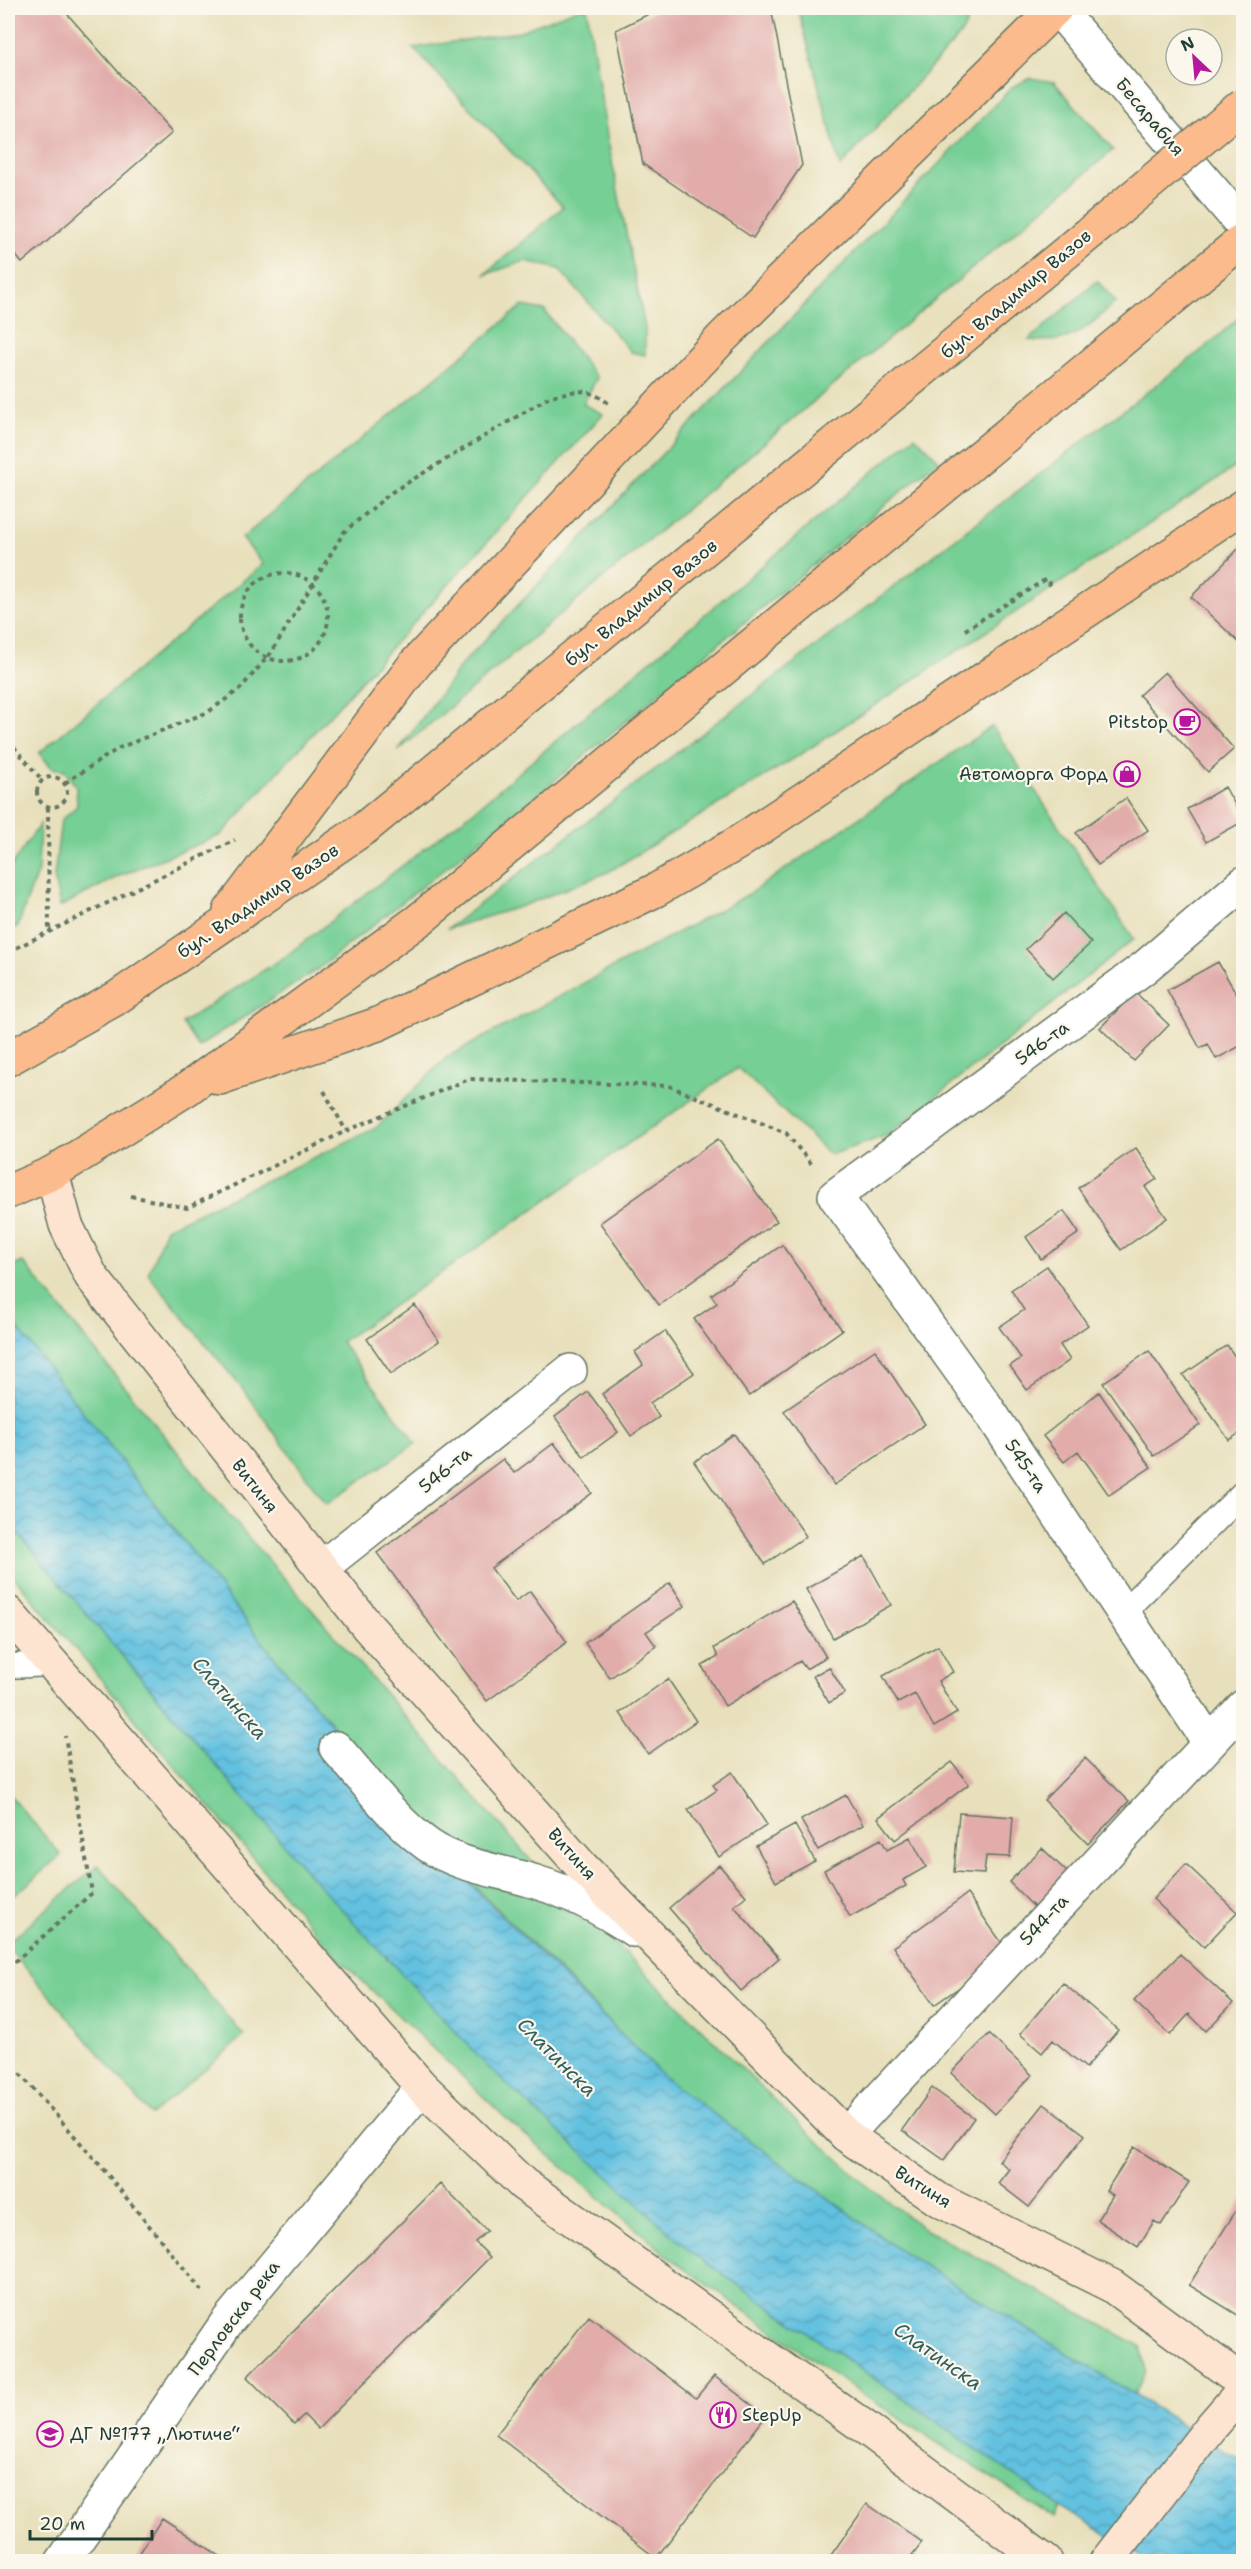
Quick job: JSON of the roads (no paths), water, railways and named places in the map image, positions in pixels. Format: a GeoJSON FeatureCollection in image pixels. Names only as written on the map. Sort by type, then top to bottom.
{"type":"FeatureCollection","features":[{"type":"Feature","properties":{"kind":"main road"},"geometry":{"type":"LineString","coordinates":[[214,931],[415,664],[722,338],[1056,8]]}},
{"type":"Feature","properties":{"kind":"main road","name":"бул. Владимир Вазов"},"geometry":{"type":"LineString","coordinates":[[8,1059],[115,999],[366,827],[1244,104]]}},
{"type":"Feature","properties":{"kind":"main road"},"geometry":{"type":"LineString","coordinates":[[8,1192],[52,1173],[187,1089],[419,920],[1244,239]]}},
{"type":"Feature","properties":{"kind":"main road"},"geometry":{"type":"LineString","coordinates":[[187,1089],[378,1024],[656,890],[736,844],[1244,506]]}},
{"type":"Feature","properties":{"kind":"street","name":"Бесарабия"},"geometry":{"type":"LineString","coordinates":[[1056,8],[1244,227]]}},
{"type":"Feature","properties":{"kind":"street","name":"546-та"},"geometry":{"type":"LineString","coordinates":[[835,1196],[1144,967],[1244,883]]}},
{"type":"Feature","properties":{"kind":"street","name":"Витиня"},"geometry":{"type":"LineString","coordinates":[[52,1173],[66,1225],[91,1276],[368,1627],[583,1868],[658,1946],[846,2135],[939,2199],[1112,2286],[1244,2384]]}},
{"type":"Feature","properties":{"kind":"street","name":"545-та"},"geometry":{"type":"LineString","coordinates":[[835,1196],[986,1406],[1209,1742]]}},
{"type":"Feature","properties":{"kind":"street","name":"546-та"},"geometry":{"type":"LineString","coordinates":[[321,1568],[570,1371]]}},
{"type":"Feature","properties":{"kind":"street"},"geometry":{"type":"LineString","coordinates":[[8,1613],[422,2086],[523,2184],[863,2426],[1046,2562]]}},
{"type":"Feature","properties":{"kind":"street","name":"544-та"},"geometry":{"type":"LineString","coordinates":[[846,2135],[1244,1706]]}},
{"type":"Feature","properties":{"kind":"street"},"geometry":{"type":"LineString","coordinates":[[336,1748],[393,1812],[428,1845],[469,1865],[536,1882],[594,1904],[658,1946]]}},
{"type":"Feature","properties":{"kind":"street","name":"Перловска река"},"geometry":{"type":"LineString","coordinates":[[62,2562],[227,2322],[422,2086]]}},
{"type":"Feature","properties":{"kind":"street"},"geometry":{"type":"LineString","coordinates":[[1108,2559],[1211,2427],[1244,2389]]}},
{"type":"Feature","properties":{"kind":"lane"},"geometry":{"type":"LineString","coordinates":[[1123,1612],[1244,1492]]}},
{"type":"Feature","properties":{"kind":"lane"},"geometry":{"type":"LineString","coordinates":[[8,1666],[52,1664]]}},
{"type":"Feature","properties":{"kind":"water","name":"Слатинска"},"geometry":{"type":"Polygon","coordinates":[[[8,1316],[282,1667],[482,1896],[666,2079],[899,2250],[1243,2462],[1243,2561],[1148,2561],[1059,2506],[691,2252],[491,2070],[309,1874],[8,1522],[8,1316]]]}},
{"type":"Feature","properties":{"kind":"place","name":"Pitstop"},"geometry":{"type":"Point","coordinates":[1187,722]}},
{"type":"Feature","properties":{"kind":"place","name":"Автоморга Форд"},"geometry":{"type":"Point","coordinates":[1127,774]}},
{"type":"Feature","properties":{"kind":"place","name":"StepUp"},"geometry":{"type":"Point","coordinates":[723,2415]}},
{"type":"Feature","properties":{"kind":"place","name":"ДГ №177 „Лютиче“"},"geometry":{"type":"Point","coordinates":[50,2434]}}]}
